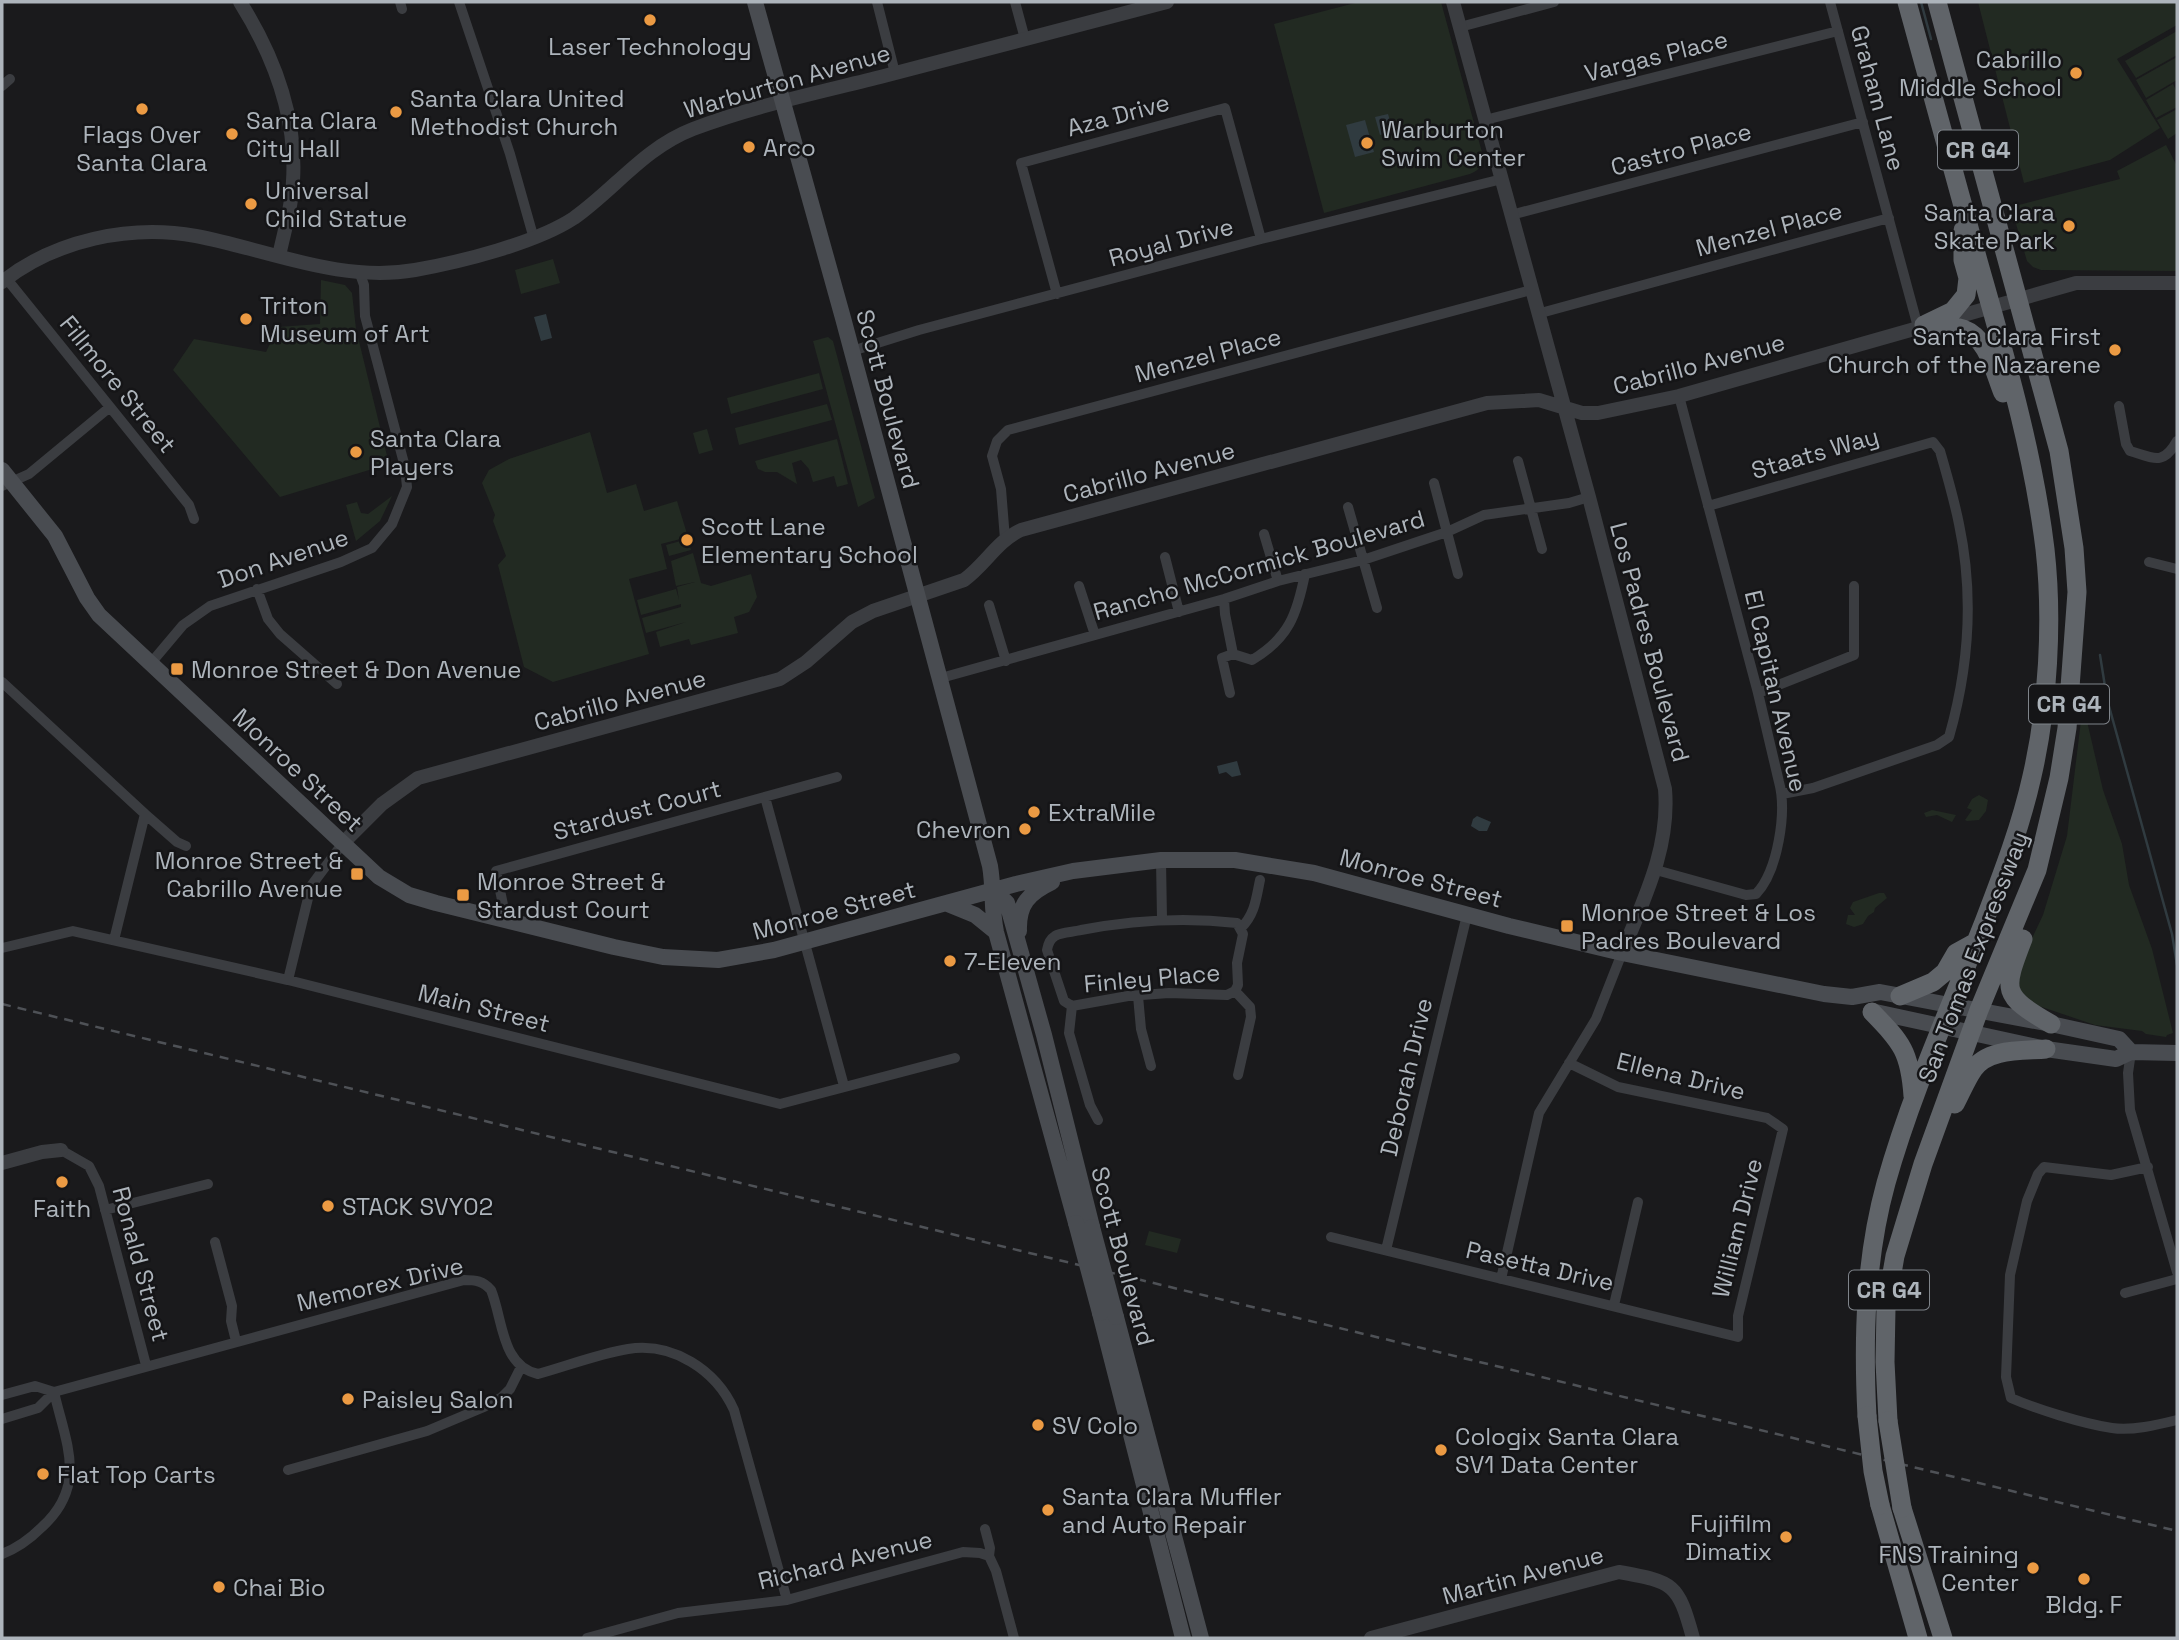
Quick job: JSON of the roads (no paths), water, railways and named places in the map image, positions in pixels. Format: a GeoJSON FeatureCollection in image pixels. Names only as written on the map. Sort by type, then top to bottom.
{"type":"FeatureCollection","features":[{"type":"Feature","properties":{"kind":"highway","name":"San Tomas Expressway"},"geometry":{"type":"LineString","coordinates":[[1907,2],[1991,308],[2030,462],[2045,552],[2047,598],[2046,688],[2032,776],[2001,877],[1913,1101],[1885,1185],[1866,1308],[1864,1362],[1873,1471],[1918,1638]]}},
{"type":"Feature","properties":{"kind":"highway","name":"San Tomas Expressway"},"geometry":{"type":"LineString","coordinates":[[1937,2],[2056,438],[2067,487],[2077,592],[2067,728],[2059,778],[2037,870],[1979,1010],[1923,1164],[1895,1256],[1886,1308],[1885,1362],[1894,1469],[1902,1508],[1943,1638]]}},
{"type":"Feature","properties":{"kind":"highway"},"geometry":{"type":"LineString","coordinates":[[1921,326],[1953,311],[1966,295],[1968,278],[1963,260],[1964,211]]}},
{"type":"Feature","properties":{"kind":"highway"},"geometry":{"type":"LineString","coordinates":[[1921,326],[1962,329],[1981,343],[1987,352],[2030,462]]}},
{"type":"Feature","properties":{"kind":"highway"},"geometry":{"type":"LineString","coordinates":[[2037,870],[2028,925],[2008,982],[2018,1002],[2051,1024]]}},
{"type":"Feature","properties":{"kind":"highway"},"geometry":{"type":"LineString","coordinates":[[1900,996],[1933,982],[1945,972],[1956,953],[1976,942]]}},
{"type":"Feature","properties":{"kind":"highway"},"geometry":{"type":"LineString","coordinates":[[1872,1012],[1906,1053],[1913,1101]]}},
{"type":"Feature","properties":{"kind":"highway"},"geometry":{"type":"LineString","coordinates":[[1923,1164],[1978,1063],[2000,1054],[2046,1049]]}},
{"type":"Feature","properties":{"kind":"main road","name":"Scott Boulevard"},"geometry":{"type":"LineString","coordinates":[[755,2],[985,845],[994,890],[991,908],[996,932],[1084,1225],[1116,1317],[1201,1638]]}},
{"type":"Feature","properties":{"kind":"main road","name":"Monroe Street"},"geometry":{"type":"LineString","coordinates":[[5,479],[55,536],[87,598],[99,615],[379,877],[409,895],[663,957],[692,960],[742,958],[1073,871],[1161,860],[1235,860],[1314,873],[1466,915],[1622,953],[1824,994],[1852,998],[1880,992],[2051,1024],[2119,1040],[2131,1052]]}},
{"type":"Feature","properties":{"kind":"main road"},"geometry":{"type":"LineString","coordinates":[[1021,954],[1019,918],[1023,903],[1034,890],[1073,871]]}},
{"type":"Feature","properties":{"kind":"main road","name":"Scott Boulevard"},"geometry":{"type":"LineString","coordinates":[[994,890],[1007,903],[1044,1035],[1100,1313],[1183,1638]]}},
{"type":"Feature","properties":{"kind":"main road"},"geometry":{"type":"LineString","coordinates":[[948,904],[975,915],[996,932]]}},
{"type":"Feature","properties":{"kind":"main road","name":"Monroe Street"},"geometry":{"type":"LineString","coordinates":[[1852,998],[1872,1012],[2046,1049],[2116,1059],[2131,1052],[2177,1053]]}},
{"type":"Feature","properties":{"kind":"street"},"geometry":{"type":"LineString","coordinates":[[240,2],[280,80],[292,130],[292,192],[279,256]]}},
{"type":"Feature","properties":{"kind":"street"},"geometry":{"type":"LineString","coordinates":[[459,2],[510,154],[534,239]]}},
{"type":"Feature","properties":{"kind":"street"},"geometry":{"type":"LineString","coordinates":[[877,2],[895,74]]}},
{"type":"Feature","properties":{"kind":"street"},"geometry":{"type":"LineString","coordinates":[[1015,2],[1025,39]]}},
{"type":"Feature","properties":{"kind":"street","name":"Warburton Avenue"},"geometry":{"type":"LineString","coordinates":[[4,280],[58,251],[107,236],[131,233],[187,235],[360,274],[415,270],[534,239],[573,218],[631,167],[663,144],[691,130],[1025,39],[1122,7],[1167,2]]}},
{"type":"Feature","properties":{"kind":"street","name":"Los Padres Boulevard"},"geometry":{"type":"LineString","coordinates":[[1453,2],[1537,314],[1565,407],[1665,789],[1665,828],[1656,870],[1596,1019],[1539,1113],[1500,1279]]}},
{"type":"Feature","properties":{"kind":"street"},"geometry":{"type":"LineString","coordinates":[[1460,27],[1554,2]]}},
{"type":"Feature","properties":{"kind":"street","name":"Graham Lane"},"geometry":{"type":"LineString","coordinates":[[1830,2],[1921,326]]}},
{"type":"Feature","properties":{"kind":"street","name":"Vargas Place"},"geometry":{"type":"LineString","coordinates":[[1485,120],[1838,31]]}},
{"type":"Feature","properties":{"kind":"street","name":"Aza Drive"},"geometry":{"type":"LineString","coordinates":[[1057,294],[1021,163],[1225,108],[1261,239]]}},
{"type":"Feature","properties":{"kind":"street","name":"Castro Place"},"geometry":{"type":"LineString","coordinates":[[1511,215],[1863,122]]}},
{"type":"Feature","properties":{"kind":"street","name":"Royal Drive"},"geometry":{"type":"LineString","coordinates":[[852,351],[919,330],[1261,239],[1502,179]]}},
{"type":"Feature","properties":{"kind":"street","name":"Menzel Place"},"geometry":{"type":"LineString","coordinates":[[1537,314],[1889,218]]}},
{"type":"Feature","properties":{"kind":"street","name":"Don Avenue"},"geometry":{"type":"LineString","coordinates":[[151,663],[183,625],[210,606],[341,562],[372,548],[392,524],[407,487],[405,467],[365,316],[360,274]]}},
{"type":"Feature","properties":{"kind":"street","name":"Fillmore Street"},"geometry":{"type":"LineString","coordinates":[[4,280],[189,505],[194,519]]}},
{"type":"Feature","properties":{"kind":"street","name":"Cabrillo Avenue"},"geometry":{"type":"LineString","coordinates":[[288,981],[311,886],[343,843],[382,804],[418,778],[780,679],[806,662],[852,622],[873,611],[964,580],[1005,539],[1021,530],[1487,403],[1539,400],[1582,413],[1598,413],[1679,396],[2076,283],[2177,283]]}},
{"type":"Feature","properties":{"kind":"street","name":"Menzel Place"},"geometry":{"type":"LineString","coordinates":[[1005,539],[1002,499],[992,456],[997,440],[1008,430],[1531,290]]}},
{"type":"Feature","properties":{"kind":"street","name":"El Capitan Avenue"},"geometry":{"type":"LineString","coordinates":[[1656,870],[1746,894],[1756,894],[1764,887],[1781,828],[1782,794],[1679,396]]}},
{"type":"Feature","properties":{"kind":"street"},"geometry":{"type":"LineString","coordinates":[[2119,406],[2126,444],[2130,451],[2157,459],[2163,458],[2170,453],[2177,441]]}},
{"type":"Feature","properties":{"kind":"street"},"geometry":{"type":"LineString","coordinates":[[5,479],[29,474],[110,407]]}},
{"type":"Feature","properties":{"kind":"street","name":"Staats Way"},"geometry":{"type":"LineString","coordinates":[[1708,506],[1933,442],[1940,451],[1959,523],[1967,572],[1968,647],[1959,703],[1950,737],[1937,745],[1826,783],[1782,794]]}},
{"type":"Feature","properties":{"kind":"street"},"geometry":{"type":"LineString","coordinates":[[1518,461],[1542,549]]}},
{"type":"Feature","properties":{"kind":"street"},"geometry":{"type":"LineString","coordinates":[[1434,483],[1458,574]]}},
{"type":"Feature","properties":{"kind":"street","name":"Rancho McCormick Boulevard"},"geometry":{"type":"LineString","coordinates":[[941,678],[1180,612],[1278,581],[1363,560],[1447,532],[1484,514],[1569,503],[1589,497]]}},
{"type":"Feature","properties":{"kind":"street"},"geometry":{"type":"LineString","coordinates":[[1348,508],[1377,608]]}},
{"type":"Feature","properties":{"kind":"street"},"geometry":{"type":"LineString","coordinates":[[1264,534],[1278,581]]}},
{"type":"Feature","properties":{"kind":"street"},"geometry":{"type":"LineString","coordinates":[[1165,557],[1180,612]]}},
{"type":"Feature","properties":{"kind":"street"},"geometry":{"type":"LineString","coordinates":[[2149,562],[2177,569]]}},
{"type":"Feature","properties":{"kind":"street"},"geometry":{"type":"LineString","coordinates":[[1230,693],[1222,658],[1233,654],[1252,660],[1269,650],[1285,633],[1298,607],[1305,574]]}},
{"type":"Feature","properties":{"kind":"street"},"geometry":{"type":"LineString","coordinates":[[1079,586],[1095,635]]}},
{"type":"Feature","properties":{"kind":"street"},"geometry":{"type":"LineString","coordinates":[[1758,693],[1854,655],[1854,586]]}},
{"type":"Feature","properties":{"kind":"street"},"geometry":{"type":"LineString","coordinates":[[257,589],[268,619],[280,634],[337,684]]}},
{"type":"Feature","properties":{"kind":"street"},"geometry":{"type":"LineString","coordinates":[[1224,599],[1233,654]]}},
{"type":"Feature","properties":{"kind":"street"},"geometry":{"type":"LineString","coordinates":[[989,605],[1006,661]]}},
{"type":"Feature","properties":{"kind":"street"},"geometry":{"type":"LineString","coordinates":[[2,682],[145,814],[177,842],[186,846]]}},
{"type":"Feature","properties":{"kind":"street","name":"Stardust Court"},"geometry":{"type":"LineString","coordinates":[[506,919],[496,871],[836,777]]}},
{"type":"Feature","properties":{"kind":"street"},"geometry":{"type":"LineString","coordinates":[[765,797],[844,1086]]}},
{"type":"Feature","properties":{"kind":"street"},"geometry":{"type":"LineString","coordinates":[[114,940],[145,814]]}},
{"type":"Feature","properties":{"kind":"street"},"geometry":{"type":"LineString","coordinates":[[1161,860],[1162,919]]}},
{"type":"Feature","properties":{"kind":"street"},"geometry":{"type":"LineString","coordinates":[[1241,928],[1254,912],[1260,880]]}},
{"type":"Feature","properties":{"kind":"street","name":"Deborah Drive"},"geometry":{"type":"LineString","coordinates":[[1386,1250],[1466,915]]}},
{"type":"Feature","properties":{"kind":"street"},"geometry":{"type":"LineString","coordinates":[[1098,1120],[1090,1105],[1069,1033],[1072,1006],[1064,1000],[1047,950],[1048,943],[1056,935],[1162,919],[1203,919],[1237,923],[1243,934],[1237,963],[1238,985],[1235,991],[1250,1007],[1251,1017],[1238,1075]]}},
{"type":"Feature","properties":{"kind":"street","name":"Main Street"},"geometry":{"type":"LineString","coordinates":[[2,948],[73,931],[288,981],[780,1104],[955,1058]]}},
{"type":"Feature","properties":{"kind":"street","name":"Finley Place"},"geometry":{"type":"LineString","coordinates":[[1072,1006],[1169,993],[1227,995],[1235,991]]}},
{"type":"Feature","properties":{"kind":"street"},"geometry":{"type":"LineString","coordinates":[[1139,996],[1141,1029],[1151,1066]]}},
{"type":"Feature","properties":{"kind":"street"},"geometry":{"type":"LineString","coordinates":[[2131,1052],[2128,1073],[2129,1102],[2177,1272]]}},
{"type":"Feature","properties":{"kind":"street","name":"Ellena Drive"},"geometry":{"type":"LineString","coordinates":[[1569,1063],[1618,1087],[1767,1118],[1783,1129]]}},
{"type":"Feature","properties":{"kind":"street","name":"William Drive"},"geometry":{"type":"LineString","coordinates":[[1738,1337],[1738,1316],[1783,1129]]}},
{"type":"Feature","properties":{"kind":"street"},"geometry":{"type":"LineString","coordinates":[[2,1163],[42,1152],[61,1150]]}},
{"type":"Feature","properties":{"kind":"street","name":"Ronald Street"},"geometry":{"type":"LineString","coordinates":[[61,1150],[89,1166],[99,1186],[146,1365]]}},
{"type":"Feature","properties":{"kind":"street"},"geometry":{"type":"LineString","coordinates":[[2148,1167],[2111,1175],[2045,1167],[2038,1174],[2027,1201],[2010,1275],[2006,1377],[2011,1398],[2028,1406],[2113,1428],[2162,1424],[2177,1420]]}},
{"type":"Feature","properties":{"kind":"street"},"geometry":{"type":"LineString","coordinates":[[105,1210],[208,1184]]}},
{"type":"Feature","properties":{"kind":"street"},"geometry":{"type":"LineString","coordinates":[[1614,1305],[1638,1202]]}},
{"type":"Feature","properties":{"kind":"street","name":"Pasetta Drive"},"geometry":{"type":"LineString","coordinates":[[1331,1237],[1738,1337]]}},
{"type":"Feature","properties":{"kind":"street"},"geometry":{"type":"LineString","coordinates":[[215,1242],[232,1306],[231,1321],[236,1341]]}},
{"type":"Feature","properties":{"kind":"street"},"geometry":{"type":"LineString","coordinates":[[2125,1293],[2177,1279]]}},
{"type":"Feature","properties":{"kind":"street","name":"Memorex Drive"},"geometry":{"type":"LineString","coordinates":[[2,1419],[38,1408],[54,1392],[464,1280],[484,1283],[491,1290],[510,1353],[520,1367]]}},
{"type":"Feature","properties":{"kind":"street"},"geometry":{"type":"LineString","coordinates":[[288,1470],[427,1431],[484,1408],[510,1389],[520,1367],[538,1374],[629,1349],[674,1353],[688,1359],[708,1374],[727,1395],[734,1410],[787,1600]]}},
{"type":"Feature","properties":{"kind":"street","name":"Memorex Drive"},"geometry":{"type":"LineString","coordinates":[[2,1395],[34,1386],[54,1392]]}},
{"type":"Feature","properties":{"kind":"street"},"geometry":{"type":"LineString","coordinates":[[2,1554],[32,1537],[59,1510],[66,1499],[71,1472],[54,1392]]}},
{"type":"Feature","properties":{"kind":"street"},"geometry":{"type":"LineString","coordinates":[[985,1529],[990,1548],[989,1556],[996,1571],[1014,1638]]}},
{"type":"Feature","properties":{"kind":"street","name":"Richard Avenue"},"geometry":{"type":"LineString","coordinates":[[587,1638],[678,1614],[787,1600],[964,1552],[989,1556]]}},
{"type":"Feature","properties":{"kind":"street","name":"Martin Avenue"},"geometry":{"type":"LineString","coordinates":[[1371,1638],[1619,1572],[1651,1578],[1672,1586],[1685,1607],[1693,1638]]}},
{"type":"Feature","properties":{"kind":"waterway"},"geometry":{"type":"LineString","coordinates":[[1921,2],[1931,39]]}},
{"type":"Feature","properties":{"kind":"waterway"},"geometry":{"type":"LineString","coordinates":[[2100,655],[2107,699],[2172,934],[2177,965]]}},
{"type":"Feature","properties":{"kind":"railway"},"geometry":{"type":"LineString","coordinates":[[2,1004],[2177,1531]]}},
{"type":"Feature","properties":{"kind":"place","name":"Laser Technology"},"geometry":{"type":"Point","coordinates":[650,20]}},
{"type":"Feature","properties":{"kind":"place","name":"Cabrillo Middle School"},"geometry":{"type":"Point","coordinates":[2076,73]}},
{"type":"Feature","properties":{"kind":"place","name":"Flags Over Santa Clara"},"geometry":{"type":"Point","coordinates":[142,109]}},
{"type":"Feature","properties":{"kind":"place","name":"Santa Clara United Methodist Church"},"geometry":{"type":"Point","coordinates":[396,112]}},
{"type":"Feature","properties":{"kind":"place","name":"Santa Clara City Hall"},"geometry":{"type":"Point","coordinates":[232,134]}},
{"type":"Feature","properties":{"kind":"place","name":"Warburton Swim Center"},"geometry":{"type":"Point","coordinates":[1367,143]}},
{"type":"Feature","properties":{"kind":"place","name":"Arco"},"geometry":{"type":"Point","coordinates":[749,147]}},
{"type":"Feature","properties":{"kind":"place","name":"Universal Child Statue"},"geometry":{"type":"Point","coordinates":[251,204]}},
{"type":"Feature","properties":{"kind":"place","name":"Santa Clara Skate Park"},"geometry":{"type":"Point","coordinates":[2069,226]}},
{"type":"Feature","properties":{"kind":"place","name":"Triton Museum of Art"},"geometry":{"type":"Point","coordinates":[246,319]}},
{"type":"Feature","properties":{"kind":"place","name":"Santa Clara First Church of the Nazarene"},"geometry":{"type":"Point","coordinates":[2115,350]}},
{"type":"Feature","properties":{"kind":"place","name":"Santa Clara Players"},"geometry":{"type":"Point","coordinates":[356,452]}},
{"type":"Feature","properties":{"kind":"place","name":"Scott Lane Elementary School"},"geometry":{"type":"Point","coordinates":[687,540]}},
{"type":"Feature","properties":{"kind":"place","name":"Monroe Street & Don Avenue"},"geometry":{"type":"Point","coordinates":[177,669]}},
{"type":"Feature","properties":{"kind":"place","name":"ExtraMile"},"geometry":{"type":"Point","coordinates":[1034,812]}},
{"type":"Feature","properties":{"kind":"place","name":"Chevron"},"geometry":{"type":"Point","coordinates":[1025,829]}},
{"type":"Feature","properties":{"kind":"place","name":"Monroe Street & Cabrillo Avenue"},"geometry":{"type":"Point","coordinates":[357,874]}},
{"type":"Feature","properties":{"kind":"place","name":"Monroe Street & Stardust Court"},"geometry":{"type":"Point","coordinates":[463,895]}},
{"type":"Feature","properties":{"kind":"place","name":"Monroe Street & Los Padres Boulevard"},"geometry":{"type":"Point","coordinates":[1567,926]}},
{"type":"Feature","properties":{"kind":"place","name":"7-Eleven"},"geometry":{"type":"Point","coordinates":[950,961]}},
{"type":"Feature","properties":{"kind":"place","name":"Faith"},"geometry":{"type":"Point","coordinates":[62,1182]}},
{"type":"Feature","properties":{"kind":"place","name":"STACK SVY02"},"geometry":{"type":"Point","coordinates":[328,1206]}},
{"type":"Feature","properties":{"kind":"place","name":"Paisley Salon"},"geometry":{"type":"Point","coordinates":[348,1399]}},
{"type":"Feature","properties":{"kind":"place","name":"SV Colo"},"geometry":{"type":"Point","coordinates":[1038,1425]}},
{"type":"Feature","properties":{"kind":"place","name":"Cologix Santa Clara SV1 Data Center"},"geometry":{"type":"Point","coordinates":[1441,1450]}},
{"type":"Feature","properties":{"kind":"place","name":"Flat Top Carts"},"geometry":{"type":"Point","coordinates":[43,1474]}},
{"type":"Feature","properties":{"kind":"place","name":"Santa Clara Muffler and Auto Repair"},"geometry":{"type":"Point","coordinates":[1048,1510]}},
{"type":"Feature","properties":{"kind":"place","name":"Fujifilm Dimatix"},"geometry":{"type":"Point","coordinates":[1786,1537]}},
{"type":"Feature","properties":{"kind":"place","name":"FNS Training Center"},"geometry":{"type":"Point","coordinates":[2033,1568]}},
{"type":"Feature","properties":{"kind":"place","name":"Bldg. F"},"geometry":{"type":"Point","coordinates":[2084,1579]}},
{"type":"Feature","properties":{"kind":"place","name":"Chai Bio"},"geometry":{"type":"Point","coordinates":[219,1587]}}]}
